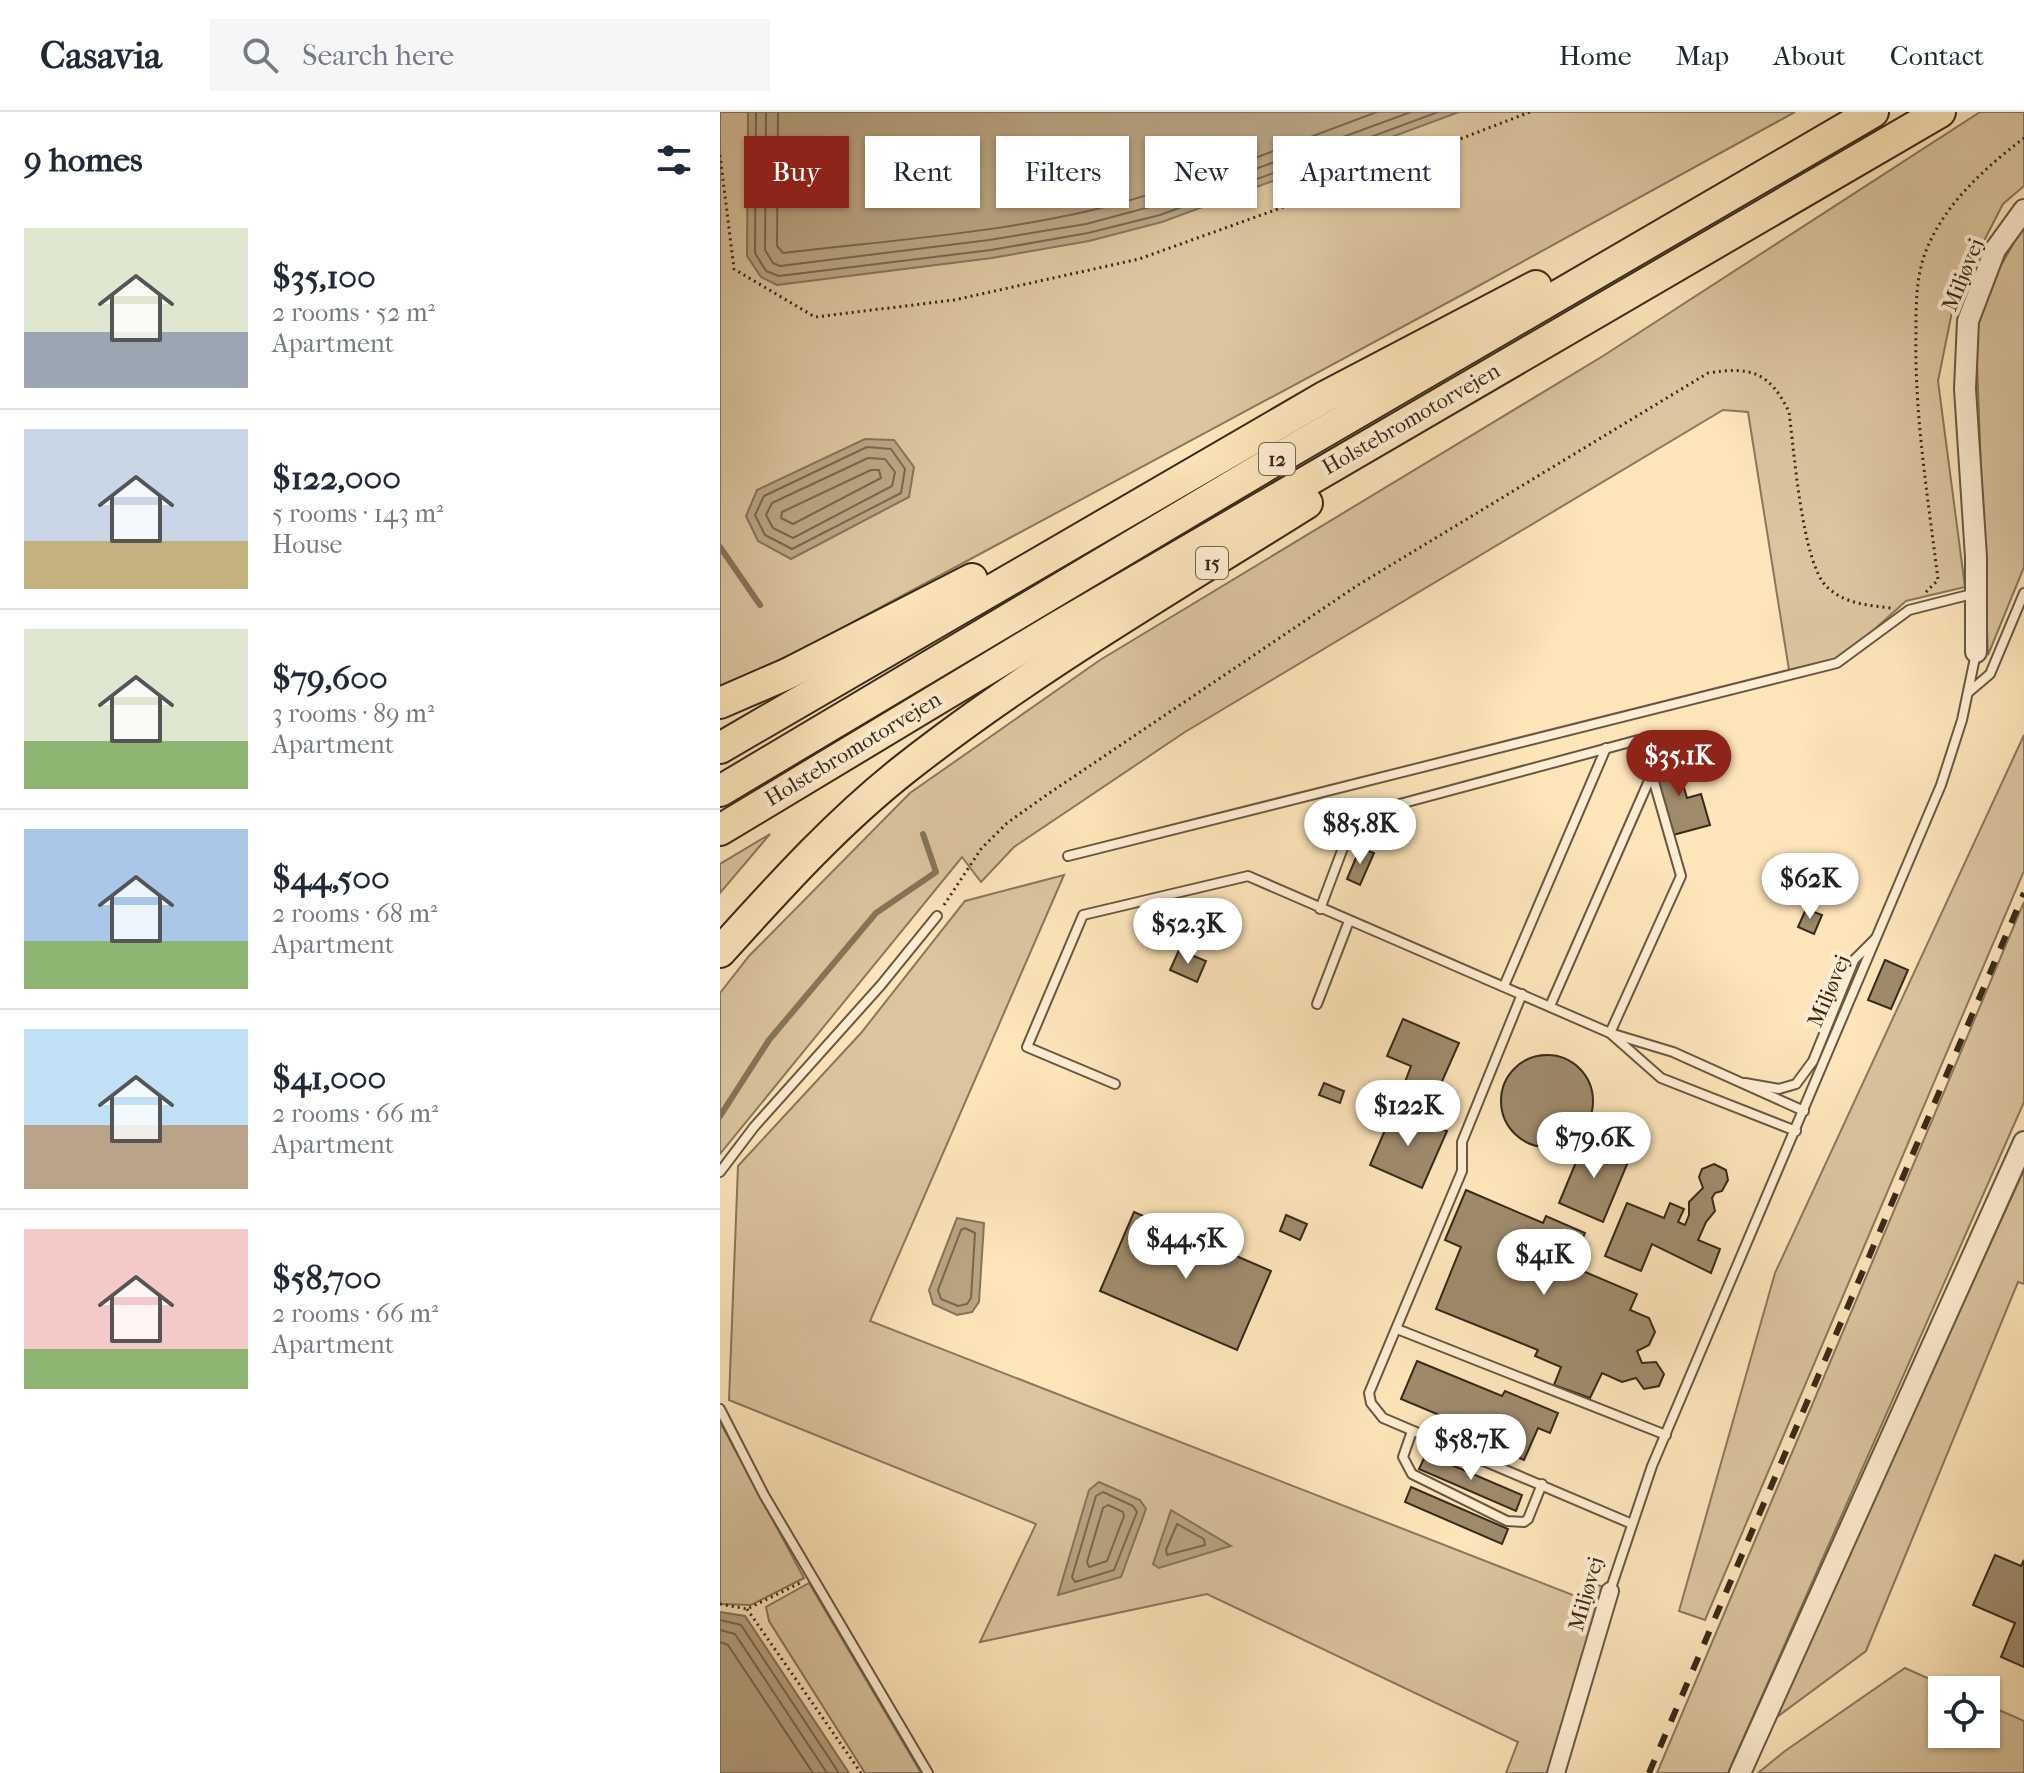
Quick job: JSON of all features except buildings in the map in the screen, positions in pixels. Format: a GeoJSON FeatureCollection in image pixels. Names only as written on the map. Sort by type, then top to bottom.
{"type":"FeatureCollection","features":[{"type":"Feature","properties":{"kind":"highway","name":"Holstebromotorvejen"},"geometry":{"type":"LineString","coordinates":[[720,791],[1251,474],[1873,112]]}},
{"type":"Feature","properties":{"kind":"highway","name":"Holstebromotorvejen"},"geometry":{"type":"LineString","coordinates":[[720,830],[1057,627],[1743,224],[1940,112]]}},
{"type":"Feature","properties":{"kind":"highway"},"geometry":{"type":"LineString","coordinates":[[720,748],[1263,432],[1634,234],[1837,133]]}},
{"type":"Feature","properties":{"kind":"highway","name":"15"},"geometry":{"type":"LineString","coordinates":[[720,952],[800,865],[904,769],[986,709],[1084,643],[1700,260],[1743,224]]}},
{"type":"Feature","properties":{"kind":"highway"},"geometry":{"type":"LineString","coordinates":[[720,703],[787,674],[1126,498],[1263,432]]}},
{"type":"Feature","properties":{"kind":"street","name":"Miljøvej"},"geometry":{"type":"LineString","coordinates":[[1976,652],[1976,593],[1965,389],[1968,321],[1995,250],[2024,210]]}},
{"type":"Feature","properties":{"kind":"street"},"geometry":{"type":"LineString","coordinates":[[1740,1773],[2024,1142]]}},
{"type":"Feature","properties":{"kind":"street","name":"Miljøvej"},"geometry":{"type":"LineString","coordinates":[[1556,1773],[1610,1591]]}},
{"type":"Feature","properties":{"kind":"lane"},"geometry":{"type":"LineString","coordinates":[[1068,856],[1837,663],[1909,610],[1976,593]]}},
{"type":"Feature","properties":{"kind":"lane"},"geometry":{"type":"LineString","coordinates":[[1970,691],[1990,674],[2024,593]]}},
{"type":"Feature","properties":{"kind":"lane","name":"Miljøvej"},"geometry":{"type":"LineString","coordinates":[[1610,1591],[1652,1466],[1941,785],[1970,691],[1976,652]]}},
{"type":"Feature","properties":{"kind":"lane"},"geometry":{"type":"LineString","coordinates":[[1320,909],[1355,816],[1638,740],[1652,775],[1681,876],[1610,1033]]}},
{"type":"Feature","properties":{"kind":"lane"},"geometry":{"type":"LineString","coordinates":[[1504,986],[1606,748]]}},
{"type":"Feature","properties":{"kind":"lane"},"geometry":{"type":"LineString","coordinates":[[1550,1006],[1652,775]]}},
{"type":"Feature","properties":{"kind":"lane"},"geometry":{"type":"LineString","coordinates":[[1115,1084],[1027,1047],[1083,915],[1248,876],[1610,1033],[1673,1052],[1804,1111]]}},
{"type":"Feature","properties":{"kind":"lane"},"geometry":{"type":"LineString","coordinates":[[720,1172],[754,1127],[871,997],[937,916]]}},
{"type":"Feature","properties":{"kind":"lane"},"geometry":{"type":"LineString","coordinates":[[1317,1004],[1349,921]]}},
{"type":"Feature","properties":{"kind":"lane"},"geometry":{"type":"LineString","coordinates":[[1733,1081],[1779,1089],[1796,1084],[1813,1061],[1854,960],[1878,936]]}},
{"type":"Feature","properties":{"kind":"lane"},"geometry":{"type":"LineString","coordinates":[[1522,994],[1462,1142],[1462,1171],[1369,1393],[1371,1403],[1383,1418],[1632,1524]]}},
{"type":"Feature","properties":{"kind":"lane"},"geometry":{"type":"LineString","coordinates":[[1610,1033],[1661,1078],[1796,1131]]}},
{"type":"Feature","properties":{"kind":"lane"},"geometry":{"type":"LineString","coordinates":[[1397,1329],[1666,1435]]}},
{"type":"Feature","properties":{"kind":"lane"},"geometry":{"type":"LineString","coordinates":[[720,1409],[764,1495],[928,1773]]}},
{"type":"Feature","properties":{"kind":"lane"},"geometry":{"type":"LineString","coordinates":[[1412,1431],[1403,1457],[1412,1474],[1507,1521],[1524,1522],[1528,1519],[1542,1484]]}},
{"type":"Feature","properties":{"kind":"path"},"geometry":{"type":"LineString","coordinates":[[720,155],[734,269],[815,317],[954,300],[1139,259],[1303,200],[1530,112]]}},
{"type":"Feature","properties":{"kind":"path"},"geometry":{"type":"LineString","coordinates":[[937,916],[981,849],[1027,808],[1358,585],[1708,373],[1739,368],[1757,373],[1779,391],[1789,412],[1809,547],[1825,585],[1852,603],[1909,610],[1938,580],[1915,386],[1917,285],[1927,247],[1956,202],[1993,162],[2024,138]]}},
{"type":"Feature","properties":{"kind":"path"},"geometry":{"type":"LineString","coordinates":[[720,1604],[747,1609],[812,1576]]}},
{"type":"Feature","properties":{"kind":"path"},"geometry":{"type":"LineString","coordinates":[[747,1609],[861,1773]]}},
{"type":"Feature","properties":{"kind":"shaded area"},"geometry":{"type":"Polygon","coordinates":[[[720,112],[1795,112],[805,648],[720,687],[720,112]]]}},
{"type":"Feature","properties":{"kind":"shaded area"},"geometry":{"type":"Polygon","coordinates":[[[1980,112],[2024,112],[2024,186],[2003,204],[1955,297],[1938,381],[1965,587],[1906,601],[1837,663],[1789,670],[1748,412],[1723,410],[1185,732],[1014,847],[981,882],[962,857],[720,1154],[720,993],[749,956],[910,793],[1100,660],[1603,356],[1980,112]]]}},
{"type":"Feature","properties":{"kind":"shaded area"},"geometry":{"type":"Polygon","coordinates":[[[2024,225],[2024,567],[1988,655],[1975,311],[2024,225]]]}},
{"type":"Feature","properties":{"kind":"shaded area"},"geometry":{"type":"Polygon","coordinates":[[[2024,735],[2024,871],[1705,1620],[1679,1611],[1775,1273],[2024,735]]]}},
{"type":"Feature","properties":{"kind":"shaded area"},"geometry":{"type":"Polygon","coordinates":[[[770,834],[720,893],[720,864],[770,834]]]}},
{"type":"Feature","properties":{"kind":"shaded area"},"geometry":{"type":"Polygon","coordinates":[[[1064,875],[870,1321],[1588,1601],[1596,1584],[1603,1587],[1547,1773],[1506,1773],[1518,1742],[1207,1594],[980,1642],[1036,1524],[729,1400],[738,1166],[861,1033],[965,901],[1064,875]]]}},
{"type":"Feature","properties":{"kind":"shaded area"},"geometry":{"type":"Polygon","coordinates":[[[2024,902],[2024,1102],[1728,1773],[1657,1773],[2024,902]]]}},
{"type":"Feature","properties":{"kind":"shaded area"},"geometry":{"type":"Polygon","coordinates":[[[2024,1170],[2024,1284],[2018,1282],[1866,1651],[1773,1720],[2024,1170]]]}},
{"type":"Feature","properties":{"kind":"shaded area"},"geometry":{"type":"Polygon","coordinates":[[[720,1422],[804,1578],[751,1605],[720,1604],[720,1422]]]}},
{"type":"Feature","properties":{"kind":"shaded area"},"geometry":{"type":"Polygon","coordinates":[[[809,1583],[921,1773],[865,1773],[769,1621],[766,1607],[809,1583]]]}},
{"type":"Feature","properties":{"kind":"shaded area"},"geometry":{"type":"Polygon","coordinates":[[[1905,1668],[1928,1678],[1928,1748],[2000,1748],[2000,1710],[2024,1721],[2024,1773],[1758,1773],[1905,1668]]]}},
{"type":"Feature","properties":{"kind":"water"},"geometry":{"type":"Polygon","coordinates":[[[748,112],[1459,112],[1394,136],[1273,136],[1273,181],[1257,187],[1257,136],[1145,136],[1145,208],[1200,208],[1162,222],[1089,241],[992,258],[777,285],[761,277],[747,256],[747,208],[849,208],[849,136],[748,136],[748,112]]]}},
{"type":"Feature","properties":{"kind":"water"},"geometry":{"type":"Polygon","coordinates":[[[865,439],[894,440],[914,467],[909,497],[791,559],[758,541],[746,516],[757,490],[865,439]]]}},
{"type":"Feature","properties":{"kind":"water"},"geometry":{"type":"Polygon","coordinates":[[[957,1218],[984,1223],[979,1302],[972,1312],[957,1315],[933,1304],[929,1290],[957,1218]]]}},
{"type":"Feature","properties":{"kind":"water"},"geometry":{"type":"Polygon","coordinates":[[[1099,1482],[1140,1500],[1146,1509],[1121,1577],[1058,1595],[1089,1490],[1099,1482]]]}},
{"type":"Feature","properties":{"kind":"water"},"geometry":{"type":"Polygon","coordinates":[[[1171,1510],[1231,1546],[1159,1568],[1153,1564],[1171,1510]]]}},
{"type":"Feature","properties":{"kind":"water"},"geometry":{"type":"Polygon","coordinates":[[[720,1612],[745,1616],[849,1773],[720,1773],[720,1612]]]}},
{"type":"Feature","properties":{"kind":"waterway"},"geometry":{"type":"LineString","coordinates":[[720,547],[760,605]]}},
{"type":"Feature","properties":{"kind":"waterway"},"geometry":{"type":"LineString","coordinates":[[720,1116],[769,1040],[876,913],[936,872],[923,834]]}},
{"type":"Feature","properties":{"kind":"railway"},"geometry":{"type":"LineString","coordinates":[[1649,1773],[2024,893]]}}]}
